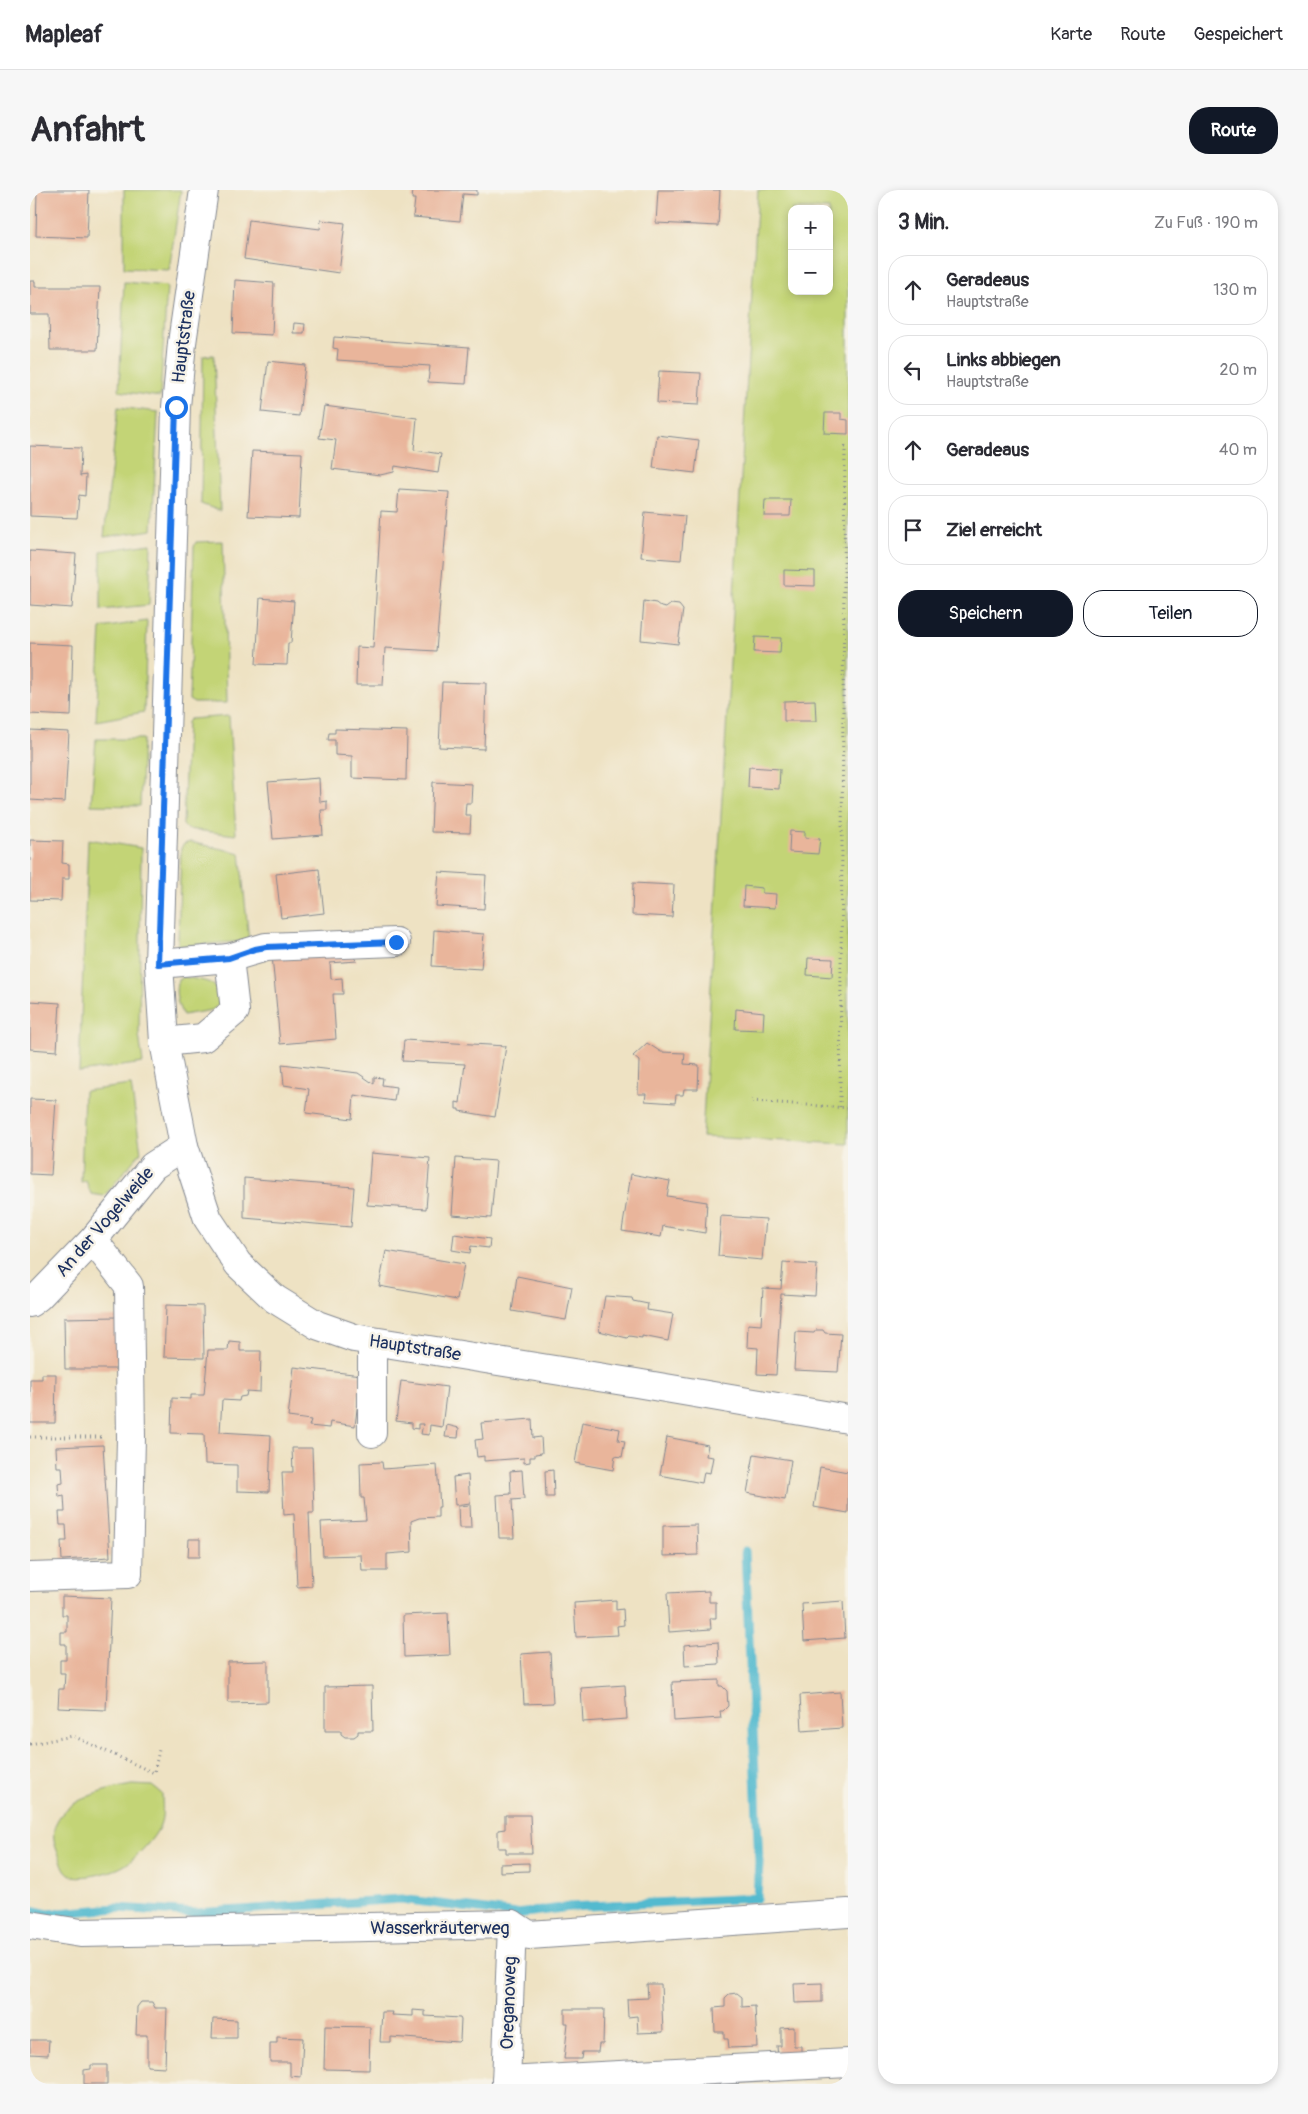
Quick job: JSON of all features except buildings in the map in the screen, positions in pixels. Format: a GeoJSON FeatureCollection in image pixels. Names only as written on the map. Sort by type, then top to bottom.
{"type":"FeatureCollection","features":[{"type":"Feature","properties":{"kind":"street","name":"Hauptstraße"},"geometry":{"type":"LineString","coordinates":[[204,190],[182,343],[176,407],[158,964],[164,1042],[184,1146],[208,1219],[238,1264],[275,1300],[317,1326],[354,1338],[848,1419]]}},
{"type":"Feature","properties":{"kind":"street"},"geometry":{"type":"LineString","coordinates":[[158,964],[229,958],[266,947],[396,942]]}},
{"type":"Feature","properties":{"kind":"street"},"geometry":{"type":"LineString","coordinates":[[164,1042],[203,1038],[235,1011],[229,958]]}},
{"type":"Feature","properties":{"kind":"street","name":"An der Vogelweide"},"geometry":{"type":"LineString","coordinates":[[30,1303],[38,1298],[93,1240],[153,1166],[184,1146]]}},
{"type":"Feature","properties":{"kind":"street"},"geometry":{"type":"LineString","coordinates":[[30,1576],[128,1574],[131,1437],[129,1286],[93,1240]]}},
{"type":"Feature","properties":{"kind":"street"},"geometry":{"type":"LineString","coordinates":[[372,1342],[372,1433]]}},
{"type":"Feature","properties":{"kind":"street","name":"Wasserkräuterweg"},"geometry":{"type":"LineString","coordinates":[[30,1926],[81,1934],[512,1924],[529,1935],[848,1914]]}},
{"type":"Feature","properties":{"kind":"street","name":"Oreganoweg"},"geometry":{"type":"LineString","coordinates":[[512,1924],[506,2082],[848,2063]]}},
{"type":"Feature","properties":{"kind":"path"},"geometry":{"type":"LineString","coordinates":[[840,1107],[846,448]]}},
{"type":"Feature","properties":{"kind":"path"},"geometry":{"type":"LineString","coordinates":[[752,1101],[848,1108]]}},
{"type":"Feature","properties":{"kind":"path"},"geometry":{"type":"LineString","coordinates":[[30,1437],[131,1437]]}},
{"type":"Feature","properties":{"kind":"path"},"geometry":{"type":"LineString","coordinates":[[30,1744],[73,1736],[154,1773],[159,1750]]}},
{"type":"Feature","properties":{"kind":"green space"},"geometry":{"type":"Polygon","coordinates":[[[124,190],[181,190],[169,270],[124,268],[124,190]]]}},
{"type":"Feature","properties":{"kind":"green space"},"geometry":{"type":"Polygon","coordinates":[[[758,190],[848,190],[848,1144],[702,1137],[758,190]]]}},
{"type":"Feature","properties":{"kind":"green space"},"geometry":{"type":"Polygon","coordinates":[[[124,282],[167,286],[160,397],[119,391],[124,282]]]}},
{"type":"Feature","properties":{"kind":"green space"},"geometry":{"type":"Polygon","coordinates":[[[214,355],[220,511],[201,504],[203,356],[214,355]]]}},
{"type":"Feature","properties":{"kind":"green space"},"geometry":{"type":"Polygon","coordinates":[[[118,407],[158,412],[152,530],[104,537],[118,407]]]}},
{"type":"Feature","properties":{"kind":"green space"},"geometry":{"type":"Polygon","coordinates":[[[223,541],[227,703],[194,703],[189,700],[194,547],[196,542],[223,541]]]}},
{"type":"Feature","properties":{"kind":"green space"},"geometry":{"type":"Polygon","coordinates":[[[151,544],[149,605],[101,610],[101,551],[151,544]]]}},
{"type":"Feature","properties":{"kind":"green space"},"geometry":{"type":"Polygon","coordinates":[[[147,621],[144,712],[96,721],[101,628],[147,621]]]}},
{"type":"Feature","properties":{"kind":"green space"},"geometry":{"type":"Polygon","coordinates":[[[229,716],[236,835],[187,829],[183,825],[187,722],[190,719],[229,716]]]}},
{"type":"Feature","properties":{"kind":"green space"},"geometry":{"type":"Polygon","coordinates":[[[96,739],[143,739],[140,806],[91,805],[96,739]]]}},
{"type":"Feature","properties":{"kind":"green space"},"geometry":{"type":"Polygon","coordinates":[[[88,839],[141,848],[139,1035],[143,1063],[79,1072],[88,839]]]}},
{"type":"Feature","properties":{"kind":"green space"},"geometry":{"type":"Polygon","coordinates":[[[190,842],[240,853],[249,941],[179,946],[181,848],[184,844],[190,842]]]}},
{"type":"Feature","properties":{"kind":"green space"},"geometry":{"type":"Polygon","coordinates":[[[184,977],[204,981],[215,986],[218,991],[219,1005],[212,1010],[183,1015],[178,1002],[176,988],[178,980],[184,977]]]}},
{"type":"Feature","properties":{"kind":"green space"},"geometry":{"type":"Polygon","coordinates":[[[131,1085],[141,1152],[104,1196],[91,1194],[86,1181],[81,1182],[84,1091],[131,1085]]]}},
{"type":"Feature","properties":{"kind":"green space"},"geometry":{"type":"Polygon","coordinates":[[[133,1785],[152,1786],[162,1794],[162,1817],[158,1830],[135,1857],[120,1868],[92,1876],[78,1877],[67,1872],[54,1838],[56,1825],[63,1813],[74,1804],[103,1791],[133,1785]]]}},
{"type":"Feature","properties":{"kind":"waterway"},"geometry":{"type":"LineString","coordinates":[[30,1910],[48,1914],[117,1908],[195,1913],[401,1899],[517,1914],[569,1907],[757,1898],[759,1862],[745,1551]]}},
{"type":"Feature","properties":{"kind":"route"},"geometry":{"type":"LineString","coordinates":[[176,407],[158,964],[229,958],[266,947],[396,942]]}}]}
